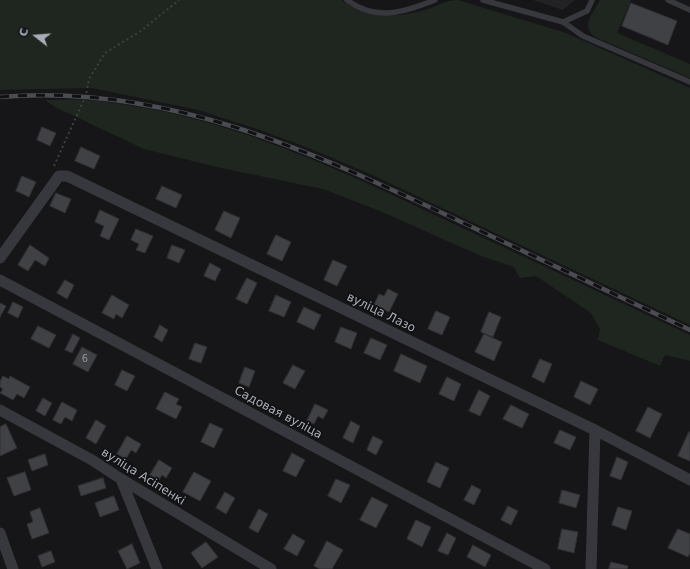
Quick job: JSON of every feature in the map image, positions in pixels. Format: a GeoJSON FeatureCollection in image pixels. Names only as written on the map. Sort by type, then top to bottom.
{"type":"FeatureCollection","features":[{"type":"Feature","properties":{"kind":"street"},"geometry":{"type":"LineString","coordinates":[[0,258],[59,176]]}},
{"type":"Feature","properties":{"kind":"street","name":"вуліца Лазо"},"geometry":{"type":"LineString","coordinates":[[59,176],[67,176],[595,430],[690,480]]}},
{"type":"Feature","properties":{"kind":"street","name":"Садовая вуліца"},"geometry":{"type":"LineString","coordinates":[[0,280],[545,569]]}},
{"type":"Feature","properties":{"kind":"street","name":"вуліца Асіпенкі"},"geometry":{"type":"LineString","coordinates":[[0,410],[92,460],[120,479],[271,569]]}},
{"type":"Feature","properties":{"kind":"street"},"geometry":{"type":"LineString","coordinates":[[591,569],[595,430]]}},
{"type":"Feature","properties":{"kind":"street"},"geometry":{"type":"LineString","coordinates":[[120,479],[157,569]]}},
{"type":"Feature","properties":{"kind":"street"},"geometry":{"type":"LineString","coordinates":[[0,533],[13,569]]}},
{"type":"Feature","properties":{"kind":"street"},"geometry":{"type":"LineString","coordinates":[[252,559],[258,569]]}},
{"type":"Feature","properties":{"kind":"lane"},"geometry":{"type":"LineString","coordinates":[[347,0],[370,11],[390,14],[407,11],[435,0]]}},
{"type":"Feature","properties":{"kind":"lane"},"geometry":{"type":"LineString","coordinates":[[483,0],[563,22],[583,36],[690,82]]}},
{"type":"Feature","properties":{"kind":"lane"},"geometry":{"type":"LineString","coordinates":[[563,22],[587,11],[592,0]]}},
{"type":"Feature","properties":{"kind":"lane"},"geometry":{"type":"LineString","coordinates":[[668,0],[690,10]]}},
{"type":"Feature","properties":{"kind":"path"},"geometry":{"type":"LineString","coordinates":[[59,176],[54,166],[86,95],[89,78],[105,53],[141,31],[179,0]]}},
{"type":"Feature","properties":{"kind":"shaded area"},"geometry":{"type":"Polygon","coordinates":[[[0,0],[342,0],[362,11],[373,14],[395,15],[417,12],[458,0],[566,33],[690,88],[690,325],[368,173],[311,149],[260,130],[198,110],[92,88],[0,90],[0,0]]]}},
{"type":"Feature","properties":{"kind":"shaded area"},"geometry":{"type":"Polygon","coordinates":[[[533,0],[575,0],[563,10],[533,0]]]}},
{"type":"Feature","properties":{"kind":"shaded area"},"geometry":{"type":"Polygon","coordinates":[[[600,0],[631,0],[617,33],[690,64],[690,78],[595,37],[588,28],[588,24],[591,15],[600,0]]]}},
{"type":"Feature","properties":{"kind":"shaded area"},"geometry":{"type":"Polygon","coordinates":[[[45,100],[86,100],[135,106],[182,116],[229,129],[276,145],[321,163],[410,203],[690,335],[690,361],[665,355],[660,366],[598,340],[600,329],[591,313],[536,276],[520,278],[514,267],[481,256],[380,211],[323,189],[221,168],[144,149],[55,107],[45,100]]]}},
{"type":"Feature","properties":{"kind":"building"},"geometry":{"type":"Polygon","coordinates":[[[631,3],[677,21],[668,45],[622,26],[631,3]]]}},
{"type":"Feature","properties":{"kind":"building"},"geometry":{"type":"Polygon","coordinates":[[[42,127],[56,133],[50,146],[37,140],[42,127]]]}},
{"type":"Feature","properties":{"kind":"building"},"geometry":{"type":"Polygon","coordinates":[[[81,147],[100,156],[94,169],[75,161],[81,147]]]}},
{"type":"Feature","properties":{"kind":"building"},"geometry":{"type":"Polygon","coordinates":[[[22,176],[36,182],[29,197],[16,191],[22,176]]]}},
{"type":"Feature","properties":{"kind":"building"},"geometry":{"type":"Polygon","coordinates":[[[162,186],[182,195],[176,208],[156,199],[162,186]]]}},
{"type":"Feature","properties":{"kind":"building"},"geometry":{"type":"Polygon","coordinates":[[[56,193],[71,199],[65,213],[50,206],[56,193]]]}},
{"type":"Feature","properties":{"kind":"building"},"geometry":{"type":"Polygon","coordinates":[[[100,210],[119,219],[109,240],[100,236],[104,226],[95,222],[100,210]]]}},
{"type":"Feature","properties":{"kind":"building"},"geometry":{"type":"Polygon","coordinates":[[[224,211],[240,218],[231,238],[215,230],[224,211]]]}},
{"type":"Feature","properties":{"kind":"building"},"geometry":{"type":"Polygon","coordinates":[[[136,229],[153,236],[145,253],[136,250],[139,244],[131,240],[136,229]]]}},
{"type":"Feature","properties":{"kind":"building"},"geometry":{"type":"Polygon","coordinates":[[[276,235],[291,242],[282,261],[267,254],[276,235]]]}},
{"type":"Feature","properties":{"kind":"building"},"geometry":{"type":"Polygon","coordinates":[[[30,245],[49,258],[45,266],[35,260],[28,271],[18,265],[30,245]]]}},
{"type":"Feature","properties":{"kind":"building"},"geometry":{"type":"Polygon","coordinates":[[[172,245],[185,250],[179,263],[167,258],[172,245]]]}},
{"type":"Feature","properties":{"kind":"building"},"geometry":{"type":"Polygon","coordinates":[[[333,260],[347,266],[337,286],[324,280],[333,260]]]}},
{"type":"Feature","properties":{"kind":"building"},"geometry":{"type":"Polygon","coordinates":[[[210,263],[221,269],[215,281],[204,276],[210,263]]]}},
{"type":"Feature","properties":{"kind":"building"},"geometry":{"type":"Polygon","coordinates":[[[247,278],[257,283],[247,304],[236,299],[247,278]]]}},
{"type":"Feature","properties":{"kind":"building"},"geometry":{"type":"Polygon","coordinates":[[[65,280],[74,285],[67,299],[57,293],[65,280]]]}},
{"type":"Feature","properties":{"kind":"building"},"geometry":{"type":"Polygon","coordinates":[[[388,289],[398,294],[389,312],[374,305],[379,294],[384,296],[388,289]]]}},
{"type":"Feature","properties":{"kind":"building"},"geometry":{"type":"Polygon","coordinates":[[[112,295],[129,305],[122,318],[116,314],[114,319],[102,313],[112,295]]]}},
{"type":"Feature","properties":{"kind":"building"},"geometry":{"type":"Polygon","coordinates":[[[276,295],[291,302],[284,317],[269,311],[276,295]]]}},
{"type":"Feature","properties":{"kind":"building"},"geometry":{"type":"Polygon","coordinates":[[[13,302],[23,307],[18,318],[8,313],[13,302]]]}},
{"type":"Feature","properties":{"kind":"building"},"geometry":{"type":"Polygon","coordinates":[[[0,303],[6,306],[0,317],[0,303]]]}},
{"type":"Feature","properties":{"kind":"building"},"geometry":{"type":"Polygon","coordinates":[[[304,307],[321,315],[314,330],[297,322],[304,307]]]}},
{"type":"Feature","properties":{"kind":"building"},"geometry":{"type":"Polygon","coordinates":[[[436,311],[450,317],[442,335],[428,329],[436,311]]]}},
{"type":"Feature","properties":{"kind":"building"},"geometry":{"type":"Polygon","coordinates":[[[489,312],[501,317],[493,337],[481,332],[489,312]]]}},
{"type":"Feature","properties":{"kind":"building"},"geometry":{"type":"Polygon","coordinates":[[[160,325],[168,330],[162,342],[154,337],[160,325]]]}},
{"type":"Feature","properties":{"kind":"building"},"geometry":{"type":"Polygon","coordinates":[[[38,326],[56,335],[49,348],[31,339],[38,326]]]}},
{"type":"Feature","properties":{"kind":"building"},"geometry":{"type":"Polygon","coordinates":[[[341,327],[357,333],[351,349],[335,342],[341,327]]]}},
{"type":"Feature","properties":{"kind":"building"},"geometry":{"type":"Polygon","coordinates":[[[73,334],[80,338],[72,353],[65,350],[73,334]]]}},
{"type":"Feature","properties":{"kind":"building"},"geometry":{"type":"Polygon","coordinates":[[[484,334],[502,342],[494,361],[475,352],[484,334]]]}},
{"type":"Feature","properties":{"kind":"building"},"geometry":{"type":"Polygon","coordinates":[[[371,338],[387,345],[380,360],[364,353],[371,338]]]}},
{"type":"Feature","properties":{"kind":"building"},"geometry":{"type":"Polygon","coordinates":[[[195,343],[207,347],[201,363],[189,359],[195,343]]]}},
{"type":"Feature","properties":{"kind":"building"},"geometry":{"type":"Polygon","coordinates":[[[82,347],[97,355],[88,372],[73,364],[82,347]]]}},
{"type":"Feature","properties":{"kind":"building"},"geometry":{"type":"Polygon","coordinates":[[[401,354],[427,366],[420,383],[394,371],[401,354]]]}},
{"type":"Feature","properties":{"kind":"building"},"geometry":{"type":"Polygon","coordinates":[[[540,359],[552,364],[544,383],[532,377],[540,359]]]}},
{"type":"Feature","properties":{"kind":"building"},"geometry":{"type":"Polygon","coordinates":[[[293,365],[305,371],[295,389],[283,383],[293,365]]]}},
{"type":"Feature","properties":{"kind":"building"},"geometry":{"type":"Polygon","coordinates":[[[245,367],[255,371],[249,387],[239,383],[245,367]]]}},
{"type":"Feature","properties":{"kind":"building"},"geometry":{"type":"Polygon","coordinates":[[[122,370],[135,376],[127,391],[115,385],[122,370]]]}},
{"type":"Feature","properties":{"kind":"building"},"geometry":{"type":"Polygon","coordinates":[[[3,376],[9,379],[10,376],[30,387],[24,398],[17,394],[13,400],[0,393],[3,389],[0,387],[0,382],[3,376]]]}},
{"type":"Feature","properties":{"kind":"building"},"geometry":{"type":"Polygon","coordinates":[[[447,377],[461,384],[454,401],[439,394],[447,377]]]}},
{"type":"Feature","properties":{"kind":"building"},"geometry":{"type":"Polygon","coordinates":[[[581,381],[598,389],[590,405],[574,397],[581,381]]]}},
{"type":"Feature","properties":{"kind":"building"},"geometry":{"type":"Polygon","coordinates":[[[479,390],[490,396],[480,416],[469,411],[479,390]]]}},
{"type":"Feature","properties":{"kind":"building"},"geometry":{"type":"Polygon","coordinates":[[[165,392],[179,399],[176,404],[182,407],[176,419],[156,409],[165,392]]]}},
{"type":"Feature","properties":{"kind":"building"},"geometry":{"type":"Polygon","coordinates":[[[43,398],[52,403],[45,416],[36,411],[43,398]]]}},
{"type":"Feature","properties":{"kind":"building"},"geometry":{"type":"Polygon","coordinates":[[[62,402],[77,410],[72,421],[65,417],[61,424],[53,420],[62,402]]]}},
{"type":"Feature","properties":{"kind":"building"},"geometry":{"type":"Polygon","coordinates":[[[315,404],[328,410],[323,419],[318,416],[314,424],[307,421],[315,404]]]}},
{"type":"Feature","properties":{"kind":"building"},"geometry":{"type":"Polygon","coordinates":[[[511,405],[529,414],[522,428],[503,419],[511,405]]]}},
{"type":"Feature","properties":{"kind":"building"},"geometry":{"type":"Polygon","coordinates":[[[648,407],[662,414],[650,438],[636,431],[648,407]]]}},
{"type":"Feature","properties":{"kind":"building"},"geometry":{"type":"Polygon","coordinates":[[[96,420],[106,426],[96,444],[86,438],[96,420]]]}},
{"type":"Feature","properties":{"kind":"building"},"geometry":{"type":"Polygon","coordinates":[[[351,421],[360,426],[353,443],[343,438],[351,421]]]}},
{"type":"Feature","properties":{"kind":"building"},"geometry":{"type":"Polygon","coordinates":[[[210,423],[223,429],[214,448],[201,442],[210,423]]]}},
{"type":"Feature","properties":{"kind":"building"},"geometry":{"type":"Polygon","coordinates":[[[6,424],[17,448],[0,456],[0,427],[6,424]]]}},
{"type":"Feature","properties":{"kind":"building"},"geometry":{"type":"Polygon","coordinates":[[[560,430],[576,437],[570,450],[554,443],[560,430]]]}},
{"type":"Feature","properties":{"kind":"building"},"geometry":{"type":"Polygon","coordinates":[[[690,432],[690,461],[678,456],[690,432]]]}},
{"type":"Feature","properties":{"kind":"building"},"geometry":{"type":"Polygon","coordinates":[[[127,436],[141,444],[136,453],[131,450],[126,459],[117,454],[127,436]]]}},
{"type":"Feature","properties":{"kind":"building"},"geometry":{"type":"Polygon","coordinates":[[[373,436],[383,441],[376,455],[367,450],[373,436]]]}},
{"type":"Feature","properties":{"kind":"building"},"geometry":{"type":"Polygon","coordinates":[[[292,453],[305,460],[296,477],[283,471],[292,453]]]}},
{"type":"Feature","properties":{"kind":"building"},"geometry":{"type":"Polygon","coordinates":[[[45,454],[48,465],[32,471],[28,460],[45,454]]]}},
{"type":"Feature","properties":{"kind":"building"},"geometry":{"type":"Polygon","coordinates":[[[617,457],[628,462],[621,480],[610,476],[617,457]]]}},
{"type":"Feature","properties":{"kind":"building"},"geometry":{"type":"Polygon","coordinates":[[[159,460],[172,468],[166,478],[162,475],[159,480],[150,475],[159,460]]]}},
{"type":"Feature","properties":{"kind":"building"},"geometry":{"type":"Polygon","coordinates":[[[436,462],[449,468],[440,488],[427,482],[436,462]]]}},
{"type":"Feature","properties":{"kind":"building"},"geometry":{"type":"Polygon","coordinates":[[[25,472],[31,490],[14,496],[7,478],[25,472]]]}},
{"type":"Feature","properties":{"kind":"building"},"geometry":{"type":"Polygon","coordinates":[[[194,472],[211,481],[200,501],[183,492],[194,472]]]}},
{"type":"Feature","properties":{"kind":"building"},"geometry":{"type":"Polygon","coordinates":[[[103,478],[106,488],[81,496],[78,486],[103,478]]]}},
{"type":"Feature","properties":{"kind":"building"},"geometry":{"type":"Polygon","coordinates":[[[336,479],[350,485],[341,503],[328,496],[336,479]]]}},
{"type":"Feature","properties":{"kind":"building"},"geometry":{"type":"Polygon","coordinates":[[[472,485],[481,490],[474,505],[464,500],[472,485]]]}},
{"type":"Feature","properties":{"kind":"building"},"geometry":{"type":"Polygon","coordinates":[[[562,490],[580,495],[576,508],[559,503],[562,490]]]}},
{"type":"Feature","properties":{"kind":"building"},"geometry":{"type":"Polygon","coordinates":[[[225,492],[235,498],[226,514],[216,508],[225,492]]]}},
{"type":"Feature","properties":{"kind":"building"},"geometry":{"type":"Polygon","coordinates":[[[114,496],[119,510],[100,517],[95,503],[114,496]]]}},
{"type":"Feature","properties":{"kind":"building"},"geometry":{"type":"Polygon","coordinates":[[[372,497],[388,505],[376,528],[360,520],[372,497]]]}},
{"type":"Feature","properties":{"kind":"building"},"geometry":{"type":"Polygon","coordinates":[[[508,506],[518,511],[511,525],[501,520],[508,506]]]}},
{"type":"Feature","properties":{"kind":"building"},"geometry":{"type":"Polygon","coordinates":[[[618,507],[632,511],[626,530],[612,525],[618,507]]]}},
{"type":"Feature","properties":{"kind":"building"},"geometry":{"type":"Polygon","coordinates":[[[40,508],[49,533],[32,539],[27,524],[33,522],[30,512],[40,508]]]}},
{"type":"Feature","properties":{"kind":"building"},"geometry":{"type":"Polygon","coordinates":[[[259,509],[268,514],[258,533],[249,528],[259,509]]]}},
{"type":"Feature","properties":{"kind":"building"},"geometry":{"type":"Polygon","coordinates":[[[416,520],[431,527],[422,547],[407,539],[416,520]]]}},
{"type":"Feature","properties":{"kind":"building"},"geometry":{"type":"Polygon","coordinates":[[[562,529],[578,532],[574,553],[558,549],[562,529]]]}},
{"type":"Feature","properties":{"kind":"building"},"geometry":{"type":"Polygon","coordinates":[[[678,529],[690,534],[690,553],[688,557],[668,548],[678,529]]]}},
{"type":"Feature","properties":{"kind":"building"},"geometry":{"type":"Polygon","coordinates":[[[447,533],[456,538],[448,555],[438,551],[447,533]]]}},
{"type":"Feature","properties":{"kind":"building"},"geometry":{"type":"Polygon","coordinates":[[[293,534],[305,541],[297,556],[284,549],[293,534]]]}},
{"type":"Feature","properties":{"kind":"building"},"geometry":{"type":"Polygon","coordinates":[[[327,541],[343,550],[332,569],[320,569],[314,566],[327,541]]]}},
{"type":"Feature","properties":{"kind":"building"},"geometry":{"type":"Polygon","coordinates":[[[206,542],[218,557],[202,568],[191,553],[206,542]]]}},
{"type":"Feature","properties":{"kind":"building"},"geometry":{"type":"Polygon","coordinates":[[[132,544],[140,563],[127,569],[118,551],[132,544]]]}},
{"type":"Feature","properties":{"kind":"building"},"geometry":{"type":"Polygon","coordinates":[[[473,545],[491,555],[485,567],[467,557],[473,545]]]}},
{"type":"Feature","properties":{"kind":"building"},"geometry":{"type":"Polygon","coordinates":[[[51,551],[55,562],[42,567],[38,556],[51,551]]]}},
{"type":"Feature","properties":{"kind":"building"},"geometry":{"type":"Polygon","coordinates":[[[611,562],[628,566],[627,569],[609,569],[611,562]]]}},
{"type":"Feature","properties":{"kind":"railway"},"geometry":{"type":"LineString","coordinates":[[0,97],[61,95],[120,101],[178,112],[235,127],[346,169],[690,330]]}}]}
